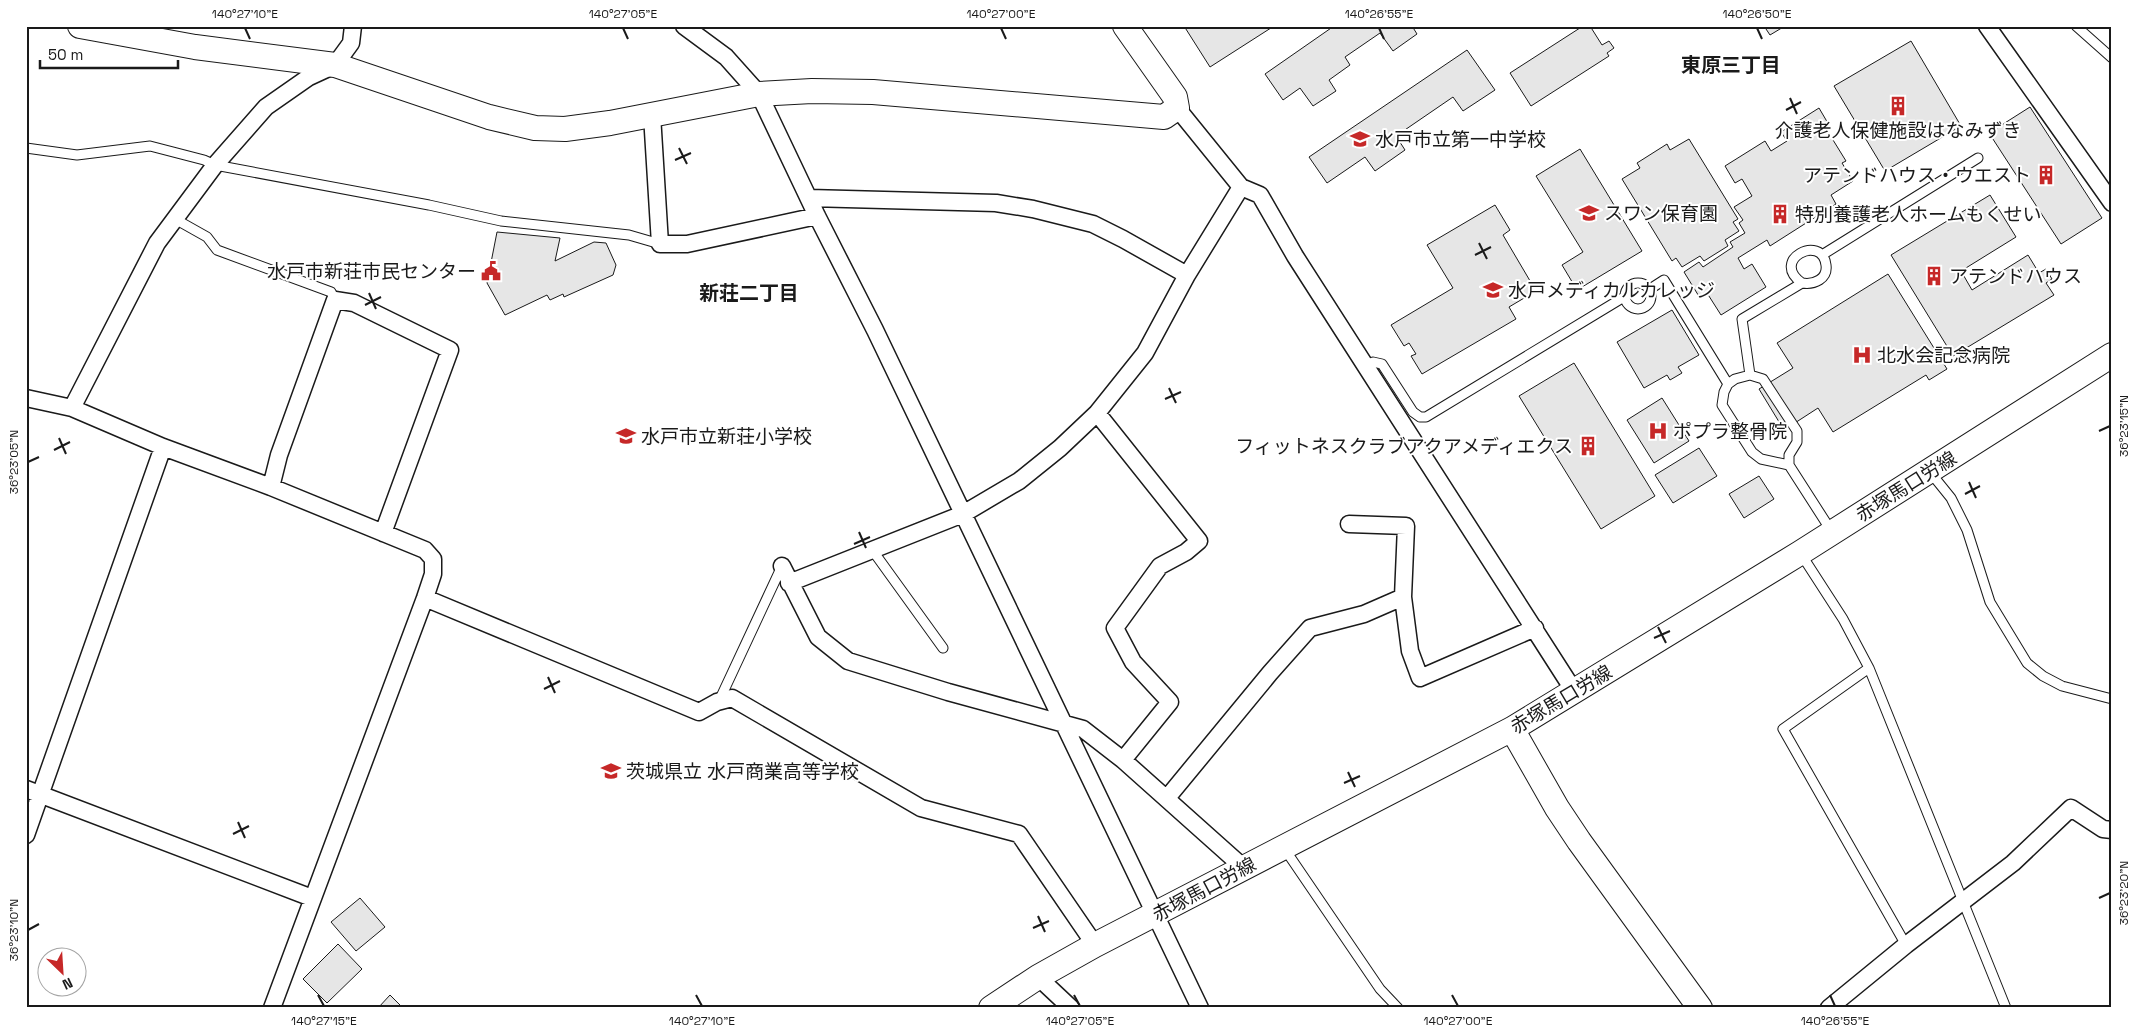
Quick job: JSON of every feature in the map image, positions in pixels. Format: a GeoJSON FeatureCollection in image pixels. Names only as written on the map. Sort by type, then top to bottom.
{"type":"FeatureCollection","features":[{"type":"Feature","properties":{"kind":"street"},"geometry":{"type":"LineString","coordinates":[[80,26],[195,47],[335,65],[489,117],[535,128],[565,129],[652,116],[759,94],[873,92],[1164,117],[1177,108]]}},
{"type":"Feature","properties":{"kind":"street"},"geometry":{"type":"LineString","coordinates":[[72,408],[157,243],[215,165],[266,107],[309,77],[335,65],[351,44],[353,26]]}},
{"type":"Feature","properties":{"kind":"street"},"geometry":{"type":"LineString","coordinates":[[684,26],[726,56],[759,94],[817,216],[875,330],[1200,1008]]}},
{"type":"Feature","properties":{"kind":"street"},"geometry":{"type":"LineString","coordinates":[[1125,26],[1175,97],[1177,108],[1241,187],[1260,196],[1295,256],[1574,691]]}},
{"type":"Feature","properties":{"kind":"street"},"geometry":{"type":"LineString","coordinates":[[1987,26],[2112,203]]}},
{"type":"Feature","properties":{"kind":"street"},"geometry":{"type":"LineString","coordinates":[[652,116],[660,244],[687,244],[817,216]]}},
{"type":"Feature","properties":{"kind":"street"},"geometry":{"type":"LineString","coordinates":[[789,583],[963,514],[1019,481],[1060,448],[1096,413],[1145,353],[1187,276],[1241,187]]}},
{"type":"Feature","properties":{"kind":"street"},"geometry":{"type":"LineString","coordinates":[[809,198],[996,203],[1033,209],[1093,224],[1187,276]]}},
{"type":"Feature","properties":{"kind":"street"},"geometry":{"type":"LineString","coordinates":[[271,487],[279,455],[335,300],[354,303],[450,350],[383,533]]}},
{"type":"Feature","properties":{"kind":"street","name":"赤塚馬口労線"},"geometry":{"type":"LineString","coordinates":[[991,1008],[1038,977],[1095,945],[1512,729],[1800,553],[2112,355]]}},
{"type":"Feature","properties":{"kind":"street"},"geometry":{"type":"LineString","coordinates":[[26,398],[72,408],[163,447],[271,487],[426,550],[433,559],[433,574],[425,598],[272,1008]]}},
{"type":"Feature","properties":{"kind":"street"},"geometry":{"type":"LineString","coordinates":[[1096,413],[1200,541],[1186,552],[1160,566],[1115,628],[1133,662],[1170,702],[1123,760]]}},
{"type":"Feature","properties":{"kind":"street"},"geometry":{"type":"LineString","coordinates":[[26,835],[33,791],[163,447]]}},
{"type":"Feature","properties":{"kind":"street"},"geometry":{"type":"LineString","coordinates":[[1348,524],[1406,526],[1403,597],[1410,652],[1420,678],[1535,628]]}},
{"type":"Feature","properties":{"kind":"street"},"geometry":{"type":"LineString","coordinates":[[782,566],[818,637],[848,661],[1083,729],[1123,760],[1244,868]]}},
{"type":"Feature","properties":{"kind":"street"},"geometry":{"type":"LineString","coordinates":[[1167,798],[1270,673],[1310,628],[1364,614],[1403,597]]}},
{"type":"Feature","properties":{"kind":"street"},"geometry":{"type":"LineString","coordinates":[[425,598],[699,712],[719,701],[732,698],[921,808],[1019,834],[1095,945]]}},
{"type":"Feature","properties":{"kind":"street"},"geometry":{"type":"LineString","coordinates":[[1512,729],[1578,841],[1700,1008]]}},
{"type":"Feature","properties":{"kind":"street"},"geometry":{"type":"LineString","coordinates":[[33,791],[312,898]]}},
{"type":"Feature","properties":{"kind":"street"},"geometry":{"type":"LineString","coordinates":[[1829,1008],[2013,862],[2071,808],[2103,828],[2112,830]]}},
{"type":"Feature","properties":{"kind":"street"},"geometry":{"type":"LineString","coordinates":[[1038,977],[1070,1008]]}},
{"type":"Feature","properties":{"kind":"lane"},"geometry":{"type":"LineString","coordinates":[[2076,26],[2112,58]]}},
{"type":"Feature","properties":{"kind":"lane"},"geometry":{"type":"LineString","coordinates":[[26,148],[77,154],[150,146],[204,160],[215,165],[430,205],[501,221],[628,235],[660,244]]}},
{"type":"Feature","properties":{"kind":"lane"},"geometry":{"type":"LineString","coordinates":[[1822,255],[1978,158]]}},
{"type":"Feature","properties":{"kind":"lane"},"geometry":{"type":"LineString","coordinates":[[175,220],[208,238],[217,250],[331,292],[335,300]]}},
{"type":"Feature","properties":{"kind":"lane"},"geometry":{"type":"LineString","coordinates":[[1803,250],[1812,250],[1822,255],[1826,267],[1824,275],[1818,281],[1810,284],[1802,283],[1795,278],[1792,271],[1792,262],[1796,255],[1803,250]]}},
{"type":"Feature","properties":{"kind":"lane"},"geometry":{"type":"LineString","coordinates":[[1650,289],[1664,280],[1728,384]]}},
{"type":"Feature","properties":{"kind":"lane"},"geometry":{"type":"LineString","coordinates":[[1640,282],[1650,289],[1650,300],[1642,308],[1630,307],[1626,302],[1624,297],[1625,291],[1634,283],[1640,282]]}},
{"type":"Feature","properties":{"kind":"lane"},"geometry":{"type":"LineString","coordinates":[[1750,375],[1742,319],[1802,283]]}},
{"type":"Feature","properties":{"kind":"lane"},"geometry":{"type":"LineString","coordinates":[[1366,366],[1373,362],[1382,364],[1413,412],[1420,417],[1426,417],[1624,297]]}},
{"type":"Feature","properties":{"kind":"lane"},"geometry":{"type":"LineString","coordinates":[[1789,465],[1762,459],[1752,452],[1722,405],[1722,396],[1728,384],[1743,375],[1763,379],[1796,431],[1797,442],[1789,455],[1789,465],[1832,532]]}},
{"type":"Feature","properties":{"kind":"lane"},"geometry":{"type":"LineString","coordinates":[[1930,471],[1955,506],[1967,530],[1990,602],[2027,663],[2043,676],[2062,686],[2112,699]]}},
{"type":"Feature","properties":{"kind":"lane"},"geometry":{"type":"LineString","coordinates":[[873,551],[943,648]]}},
{"type":"Feature","properties":{"kind":"lane"},"geometry":{"type":"LineString","coordinates":[[1800,553],[1843,619],[1869,668],[2006,1008]]}},
{"type":"Feature","properties":{"kind":"lane"},"geometry":{"type":"LineString","coordinates":[[719,701],[782,566]]}},
{"type":"Feature","properties":{"kind":"lane"},"geometry":{"type":"LineString","coordinates":[[1869,668],[1784,729],[1906,945]]}},
{"type":"Feature","properties":{"kind":"lane"},"geometry":{"type":"LineString","coordinates":[[1283,847],[1380,990],[1398,1008]]}},
{"type":"Feature","properties":{"kind":"building"},"geometry":{"type":"Polygon","coordinates":[[[1184,26],[1274,26],[1210,67],[1184,26]]]}},
{"type":"Feature","properties":{"kind":"building"},"geometry":{"type":"Polygon","coordinates":[[[1334,26],[1412,26],[1417,34],[1393,51],[1380,33],[1345,57],[1350,65],[1329,80],[1336,91],[1313,106],[1300,88],[1283,100],[1265,74],[1334,26]]]}},
{"type":"Feature","properties":{"kind":"building"},"geometry":{"type":"Polygon","coordinates":[[[1583,26],[1590,26],[1602,45],[1609,41],[1614,48],[1607,53],[1609,56],[1531,106],[1510,73],[1583,26]]]}},
{"type":"Feature","properties":{"kind":"building"},"geometry":{"type":"Polygon","coordinates":[[[1764,26],[1785,26],[1770,35],[1764,26]]]}},
{"type":"Feature","properties":{"kind":"building","name":"介護老人保健施設はなみずき"},"geometry":{"type":"Polygon","coordinates":[[[1911,41],[1961,126],[1885,171],[1834,86],[1911,41]]]}},
{"type":"Feature","properties":{"kind":"building"},"geometry":{"type":"Polygon","coordinates":[[[1467,50],[1495,90],[1463,111],[1453,97],[1396,136],[1405,150],[1375,171],[1365,157],[1327,183],[1309,157],[1467,50]]]}},
{"type":"Feature","properties":{"kind":"building","name":"アテンドハウス・ウエスト"},"geometry":{"type":"Polygon","coordinates":[[[2030,107],[2102,218],[2061,244],[1989,133],[2030,107]]]}},
{"type":"Feature","properties":{"kind":"building","name":"特別養護老人ホームもくせい"},"geometry":{"type":"Polygon","coordinates":[[[1819,108],[1829,125],[1825,127],[1846,161],[1842,163],[1853,181],[1831,195],[1836,204],[1770,246],[1767,240],[1738,258],[1744,269],[1752,264],[1766,287],[1721,315],[1707,293],[1700,298],[1684,272],[1699,262],[1703,267],[1733,247],[1730,242],[1745,233],[1739,223],[1743,220],[1734,207],[1752,196],[1742,179],[1735,183],[1725,166],[1765,141],[1771,151],[1787,141],[1781,132],[1819,108]]]}},
{"type":"Feature","properties":{"kind":"building"},"geometry":{"type":"Polygon","coordinates":[[[1689,139],[1738,219],[1733,222],[1739,231],[1725,240],[1728,246],[1704,261],[1700,256],[1682,267],[1676,258],[1672,261],[1622,179],[1640,168],[1637,163],[1667,144],[1670,150],[1689,139]]]}},
{"type":"Feature","properties":{"kind":"building","name":"スワン保育園"},"geometry":{"type":"Polygon","coordinates":[[[1580,149],[1642,251],[1577,290],[1562,265],[1583,252],[1536,176],[1580,149]]]}},
{"type":"Feature","properties":{"kind":"building","name":"アテンドハウス"},"geometry":{"type":"Polygon","coordinates":[[[1990,195],[2016,237],[1961,271],[1972,290],[2028,255],[2039,273],[2046,269],[2052,279],[2046,283],[2054,295],[1953,356],[1891,255],[1990,195]]]}},
{"type":"Feature","properties":{"kind":"building","name":"水戸メディカルカレッジ"},"geometry":{"type":"Polygon","coordinates":[[[1495,205],[1510,230],[1503,235],[1536,291],[1509,307],[1516,319],[1422,374],[1411,356],[1416,354],[1409,343],[1404,346],[1391,325],[1453,288],[1427,245],[1495,205]]]}},
{"type":"Feature","properties":{"kind":"building"},"geometry":{"type":"Polygon","coordinates":[[[497,232],[560,238],[555,261],[594,242],[606,243],[616,265],[613,275],[564,297],[563,294],[550,300],[547,295],[505,315],[487,283],[497,232]]]}},
{"type":"Feature","properties":{"kind":"building","name":"北水会記念病院"},"geometry":{"type":"Polygon","coordinates":[[[1888,274],[1947,369],[1929,380],[1926,375],[1833,432],[1818,408],[1784,430],[1759,389],[1793,368],[1777,343],[1888,274]]]}},
{"type":"Feature","properties":{"kind":"building"},"geometry":{"type":"Polygon","coordinates":[[[1672,310],[1699,355],[1678,367],[1682,373],[1670,380],[1667,375],[1644,388],[1617,342],[1672,310]]]}},
{"type":"Feature","properties":{"kind":"building","name":"フィットネスクラブアクアメディエクス"},"geometry":{"type":"Polygon","coordinates":[[[1574,363],[1655,496],[1601,529],[1519,396],[1574,363]]]}},
{"type":"Feature","properties":{"kind":"building","name":"ポプラ整骨院"},"geometry":{"type":"Polygon","coordinates":[[[1662,398],[1689,441],[1654,463],[1627,420],[1662,398]]]}},
{"type":"Feature","properties":{"kind":"building"},"geometry":{"type":"Polygon","coordinates":[[[1699,448],[1717,476],[1673,503],[1655,475],[1699,448]]]}},
{"type":"Feature","properties":{"kind":"building"},"geometry":{"type":"Polygon","coordinates":[[[1759,476],[1774,499],[1744,518],[1729,494],[1759,476]]]}},
{"type":"Feature","properties":{"kind":"building"},"geometry":{"type":"Polygon","coordinates":[[[360,898],[385,927],[356,951],[331,922],[360,898]]]}},
{"type":"Feature","properties":{"kind":"building"},"geometry":{"type":"Polygon","coordinates":[[[338,944],[362,969],[327,1003],[303,979],[338,944]]]}},
{"type":"Feature","properties":{"kind":"building"},"geometry":{"type":"Polygon","coordinates":[[[390,995],[403,1008],[378,1008],[390,995]]]}},
{"type":"Feature","properties":{"kind":"place","name":"介護老人保健施設はなみずき"},"geometry":{"type":"Point","coordinates":[1898,106]}},
{"type":"Feature","properties":{"kind":"place","name":"水戸市立第一中学校"},"geometry":{"type":"Point","coordinates":[1360,139]}},
{"type":"Feature","properties":{"kind":"place","name":"アテンドハウス・ウエスト"},"geometry":{"type":"Point","coordinates":[2046,175]}},
{"type":"Feature","properties":{"kind":"place","name":"スワン保育園"},"geometry":{"type":"Point","coordinates":[1589,213]}},
{"type":"Feature","properties":{"kind":"place","name":"特別養護老人ホームもくせい"},"geometry":{"type":"Point","coordinates":[1780,214]}},
{"type":"Feature","properties":{"kind":"place","name":"水戸市新荘市民センター"},"geometry":{"type":"Point","coordinates":[491,271]}},
{"type":"Feature","properties":{"kind":"place","name":"アテンドハウス"},"geometry":{"type":"Point","coordinates":[1934,276]}},
{"type":"Feature","properties":{"kind":"place","name":"水戸メディカルカレッジ"},"geometry":{"type":"Point","coordinates":[1493,290]}},
{"type":"Feature","properties":{"kind":"place","name":"北水会記念病院"},"geometry":{"type":"Point","coordinates":[1862,355]}},
{"type":"Feature","properties":{"kind":"place","name":"ポプラ整骨院"},"geometry":{"type":"Point","coordinates":[1658,431]}},
{"type":"Feature","properties":{"kind":"place","name":"水戸市立新荘小学校"},"geometry":{"type":"Point","coordinates":[626,436]}},
{"type":"Feature","properties":{"kind":"place","name":"フィットネスクラブアクアメディエクス"},"geometry":{"type":"Point","coordinates":[1588,446]}},
{"type":"Feature","properties":{"kind":"place","name":"茨城県立 水戸商業高等学校"},"geometry":{"type":"Point","coordinates":[611,771]}},
{"type":"Feature","properties":{"kind":"district","name":"東原三丁目"},"geometry":{"type":"Point","coordinates":[1731,65]}},
{"type":"Feature","properties":{"kind":"district","name":"新荘二丁目"},"geometry":{"type":"Point","coordinates":[749,293]}}]}
